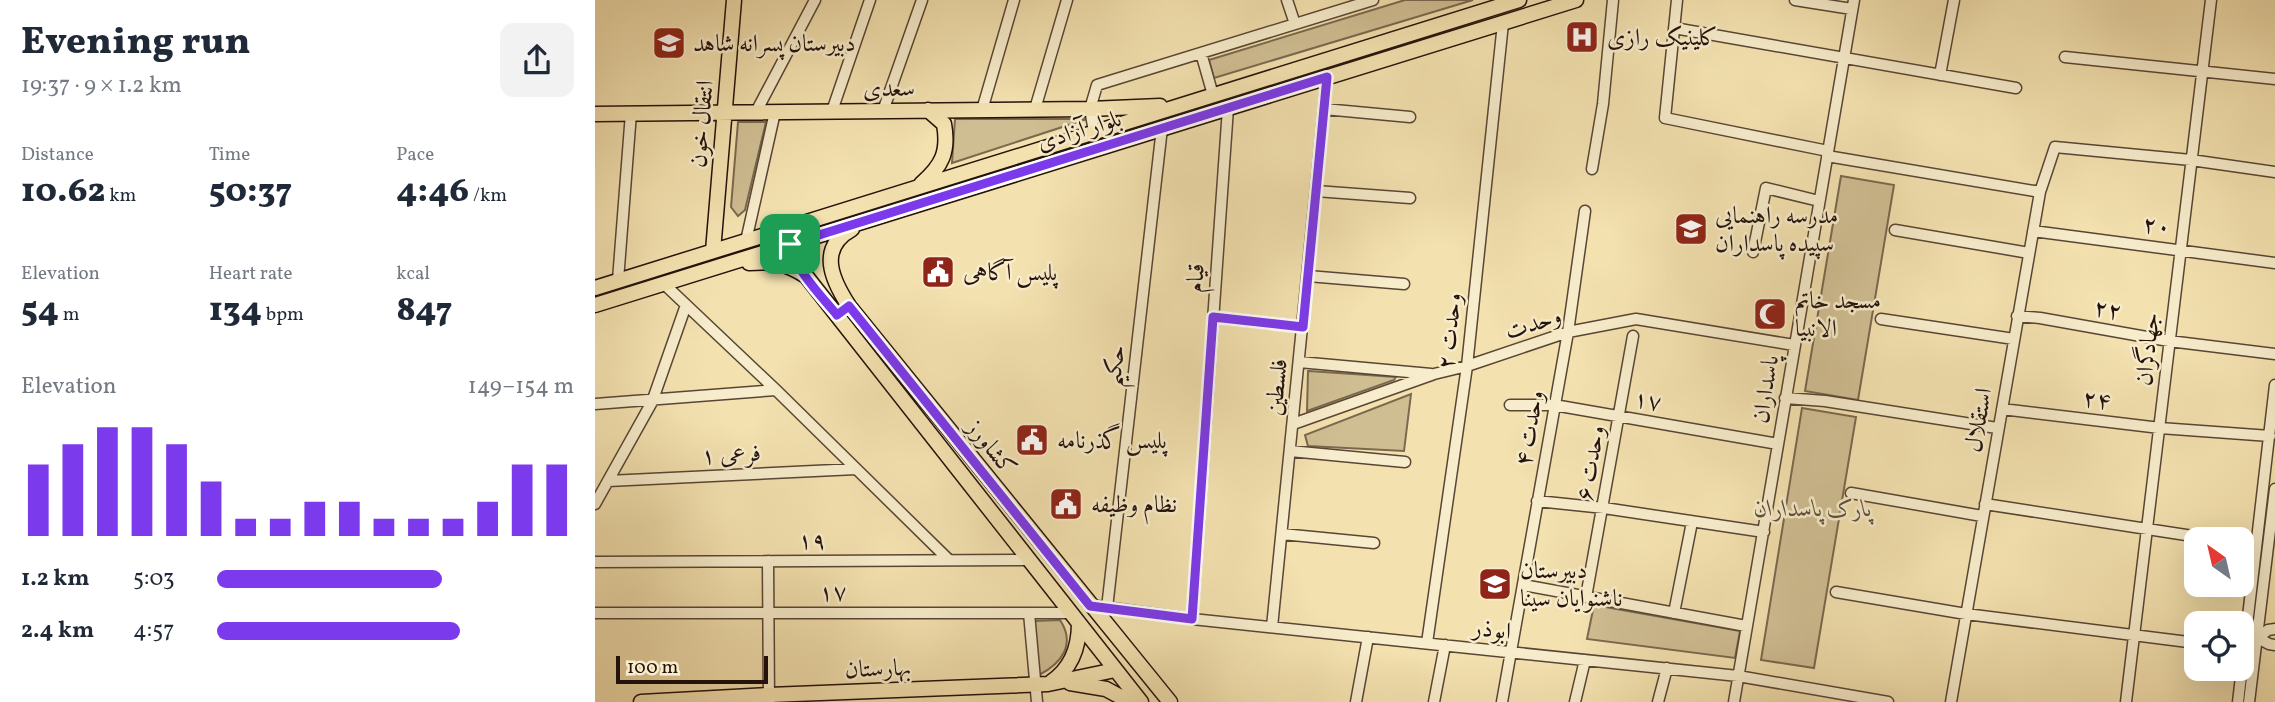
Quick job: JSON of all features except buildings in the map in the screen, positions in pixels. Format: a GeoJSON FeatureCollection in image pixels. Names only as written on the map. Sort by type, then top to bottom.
{"type":"FeatureCollection","features":[{"type":"Feature","properties":{"kind":"main road","name":"انتقال خون"},"geometry":{"type":"LineString","coordinates":[[713,251],[734,0]]}},
{"type":"Feature","properties":{"kind":"main road","name":"بلوار آزادی"},"geometry":{"type":"LineString","coordinates":[[595,288],[1519,0]]}},
{"type":"Feature","properties":{"kind":"main road","name":"بلوار آزادی"},"geometry":{"type":"LineString","coordinates":[[595,305],[1577,0]]}},
{"type":"Feature","properties":{"kind":"main road"},"geometry":{"type":"LineString","coordinates":[[1444,23],[1450,39]]}},
{"type":"Feature","properties":{"kind":"main road","name":"سعدی"},"geometry":{"type":"LineString","coordinates":[[595,114],[1090,109],[1183,105]]}},
{"type":"Feature","properties":{"kind":"main road"},"geometry":{"type":"LineString","coordinates":[[917,188],[939,168],[945,146],[944,124],[928,110]]}},
{"type":"Feature","properties":{"kind":"main road"},"geometry":{"type":"LineString","coordinates":[[806,276],[790,244],[797,231],[829,220],[835,213]]}},
{"type":"Feature","properties":{"kind":"main road","name":"کشاورز"},"geometry":{"type":"LineString","coordinates":[[870,219],[839,238],[830,261],[835,286],[1170,702]]}},
{"type":"Feature","properties":{"kind":"main road","name":"کشاورز"},"geometry":{"type":"LineString","coordinates":[[706,270],[751,262],[775,261],[790,265],[806,276],[1141,702]]}},
{"type":"Feature","properties":{"kind":"main road"},"geometry":{"type":"LineString","coordinates":[[837,315],[849,306]]}},
{"type":"Feature","properties":{"kind":"main road"},"geometry":{"type":"LineString","coordinates":[[933,438],[947,427]]}},
{"type":"Feature","properties":{"kind":"main road"},"geometry":{"type":"LineString","coordinates":[[1039,541],[1051,566],[1110,643],[1115,670],[1140,685],[1160,702]]}},
{"type":"Feature","properties":{"kind":"main road"},"geometry":{"type":"LineString","coordinates":[[1042,684],[1063,672],[1073,657],[1079,638],[1075,618]]}},
{"type":"Feature","properties":{"kind":"main road","name":"بهارستان"},"geometry":{"type":"LineString","coordinates":[[641,702],[1042,684],[1115,670]]}},
{"type":"Feature","properties":{"kind":"main road"},"geometry":{"type":"LineString","coordinates":[[1042,684],[1076,683],[1106,689],[1130,702]]}},
{"type":"Feature","properties":{"kind":"street"},"geometry":{"type":"LineString","coordinates":[[832,111],[870,0]]}},
{"type":"Feature","properties":{"kind":"street"},"geometry":{"type":"LineString","coordinates":[[883,111],[922,0]]}},
{"type":"Feature","properties":{"kind":"street"},"geometry":{"type":"LineString","coordinates":[[982,110],[1014,0]]}},
{"type":"Feature","properties":{"kind":"street"},"geometry":{"type":"LineString","coordinates":[[1035,109],[1067,0]]}},
{"type":"Feature","properties":{"kind":"street"},"geometry":{"type":"LineString","coordinates":[[1287,0],[1295,24]]}},
{"type":"Feature","properties":{"kind":"street"},"geometry":{"type":"LineString","coordinates":[[1094,132],[1090,109],[1097,85],[1373,0]]}},
{"type":"Feature","properties":{"kind":"street"},"geometry":{"type":"LineString","coordinates":[[1592,169],[1603,104],[1613,0]]}},
{"type":"Feature","properties":{"kind":"street"},"geometry":{"type":"LineString","coordinates":[[1677,0],[1665,118],[1828,153],[2039,192]]}},
{"type":"Feature","properties":{"kind":"street"},"geometry":{"type":"LineString","coordinates":[[1795,0],[1853,4]]}},
{"type":"Feature","properties":{"kind":"street"},"geometry":{"type":"LineString","coordinates":[[1940,75],[1954,0]]}},
{"type":"Feature","properties":{"kind":"street","name":"جهادگران"},"geometry":{"type":"LineString","coordinates":[[2126,702],[2211,0]]}},
{"type":"Feature","properties":{"kind":"street"},"geometry":{"type":"LineString","coordinates":[[756,112],[812,3]]}},
{"type":"Feature","properties":{"kind":"street","name":"پاسداران"},"geometry":{"type":"LineString","coordinates":[[1734,702],[1853,4]]}},
{"type":"Feature","properties":{"kind":"street","name":"وحدت ۲"},"geometry":{"type":"LineString","coordinates":[[1427,643],[1467,366],[1503,23]]}},
{"type":"Feature","properties":{"kind":"street"},"geometry":{"type":"LineString","coordinates":[[1674,28],[2016,88]]}},
{"type":"Feature","properties":{"kind":"street"},"geometry":{"type":"LineString","coordinates":[[1201,53],[1213,95]]}},
{"type":"Feature","properties":{"kind":"street"},"geometry":{"type":"LineString","coordinates":[[2065,57],[2275,79]]}},
{"type":"Feature","properties":{"kind":"street","name":"فلسطین"},"geometry":{"type":"LineString","coordinates":[[1272,627],[1327,77]]}},
{"type":"Feature","properties":{"kind":"street","name":"قیام"},"geometry":{"type":"LineString","coordinates":[[1192,619],[1228,108]]}},
{"type":"Feature","properties":{"kind":"street"},"geometry":{"type":"LineString","coordinates":[[1324,109],[1410,117]]}},
{"type":"Feature","properties":{"kind":"street"},"geometry":{"type":"LineString","coordinates":[[746,241],[775,112]]}},
{"type":"Feature","properties":{"kind":"street"},"geometry":{"type":"LineString","coordinates":[[618,281],[631,113]]}},
{"type":"Feature","properties":{"kind":"street","name":"حکیم"},"geometry":{"type":"LineString","coordinates":[[1107,608],[1162,128]]}},
{"type":"Feature","properties":{"kind":"street","name":"استقلال"},"geometry":{"type":"LineString","coordinates":[[1951,702],[2039,192],[2055,147],[2191,160]]}},
{"type":"Feature","properties":{"kind":"street"},"geometry":{"type":"LineString","coordinates":[[2191,160],[2275,172]]}},
{"type":"Feature","properties":{"kind":"street"},"geometry":{"type":"LineString","coordinates":[[1753,253],[1766,188],[1819,201]]}},
{"type":"Feature","properties":{"kind":"street"},"geometry":{"type":"LineString","coordinates":[[1316,191],[1410,198]]}},
{"type":"Feature","properties":{"kind":"street","name":"وحدت ۴"},"geometry":{"type":"LineString","coordinates":[[1502,702],[1568,332],[1585,211]]}},
{"type":"Feature","properties":{"kind":"street"},"geometry":{"type":"LineString","coordinates":[[1895,230],[2029,253]]}},
{"type":"Feature","properties":{"kind":"street","name":"۲۰"},"geometry":{"type":"LineString","coordinates":[[2033,230],[2275,262]]}},
{"type":"Feature","properties":{"kind":"street"},"geometry":{"type":"LineString","coordinates":[[1308,276],[1404,284]]}},
{"type":"Feature","properties":{"kind":"street"},"geometry":{"type":"LineString","coordinates":[[663,284],[776,390],[949,560]]}},
{"type":"Feature","properties":{"kind":"street"},"geometry":{"type":"LineString","coordinates":[[595,504],[652,401],[686,305]]}},
{"type":"Feature","properties":{"kind":"street","name":"۲۲"},"geometry":{"type":"LineString","coordinates":[[2017,316],[2040,317],[2169,341],[2275,354]]}},
{"type":"Feature","properties":{"kind":"street"},"geometry":{"type":"LineString","coordinates":[[1213,317],[1303,327]]}},
{"type":"Feature","properties":{"kind":"street","name":"وحدت"},"geometry":{"type":"LineString","coordinates":[[1293,424],[1434,374],[1467,366],[1568,332],[1636,319],[1794,345]]}},
{"type":"Feature","properties":{"kind":"street"},"geometry":{"type":"LineString","coordinates":[[1881,319],[2014,339]]}},
{"type":"Feature","properties":{"kind":"street","name":"وحدت ۶"},"geometry":{"type":"LineString","coordinates":[[1586,597],[1633,336]]}},
{"type":"Feature","properties":{"kind":"street"},"geometry":{"type":"LineString","coordinates":[[1299,362],[1434,374]]}},
{"type":"Feature","properties":{"kind":"street"},"geometry":{"type":"LineString","coordinates":[[2248,611],[2275,385]]}},
{"type":"Feature","properties":{"kind":"street"},"geometry":{"type":"LineString","coordinates":[[595,404],[776,390]]}},
{"type":"Feature","properties":{"kind":"street"},"geometry":{"type":"LineString","coordinates":[[1785,398],[1825,401],[1997,428]]}},
{"type":"Feature","properties":{"kind":"street","name":"۱۷"},"geometry":{"type":"LineString","coordinates":[[1510,405],[1554,405],[1778,444]]}},
{"type":"Feature","properties":{"kind":"street","name":"۲۴"},"geometry":{"type":"LineString","coordinates":[[2002,410],[2160,428],[2270,436]]}},
{"type":"Feature","properties":{"kind":"street"},"geometry":{"type":"LineString","coordinates":[[1290,451],[1405,462]]}},
{"type":"Feature","properties":{"kind":"street","name":"فرعی ۱"},"geometry":{"type":"LineString","coordinates":[[608,481],[856,469]]}},
{"type":"Feature","properties":{"kind":"street"},"geometry":{"type":"LineString","coordinates":[[2249,702],[2275,489]]}},
{"type":"Feature","properties":{"kind":"street"},"geometry":{"type":"LineString","coordinates":[[1851,492],[1982,516]]}},
{"type":"Feature","properties":{"kind":"street"},"geometry":{"type":"LineString","coordinates":[[1537,501],[1764,531]]}},
{"type":"Feature","properties":{"kind":"street"},"geometry":{"type":"LineString","coordinates":[[1985,504],[2184,535]]}},
{"type":"Feature","properties":{"kind":"street"},"geometry":{"type":"LineString","coordinates":[[1674,613],[1692,522]]}},
{"type":"Feature","properties":{"kind":"street"},"geometry":{"type":"LineString","coordinates":[[1282,534],[1374,542]]}},
{"type":"Feature","properties":{"kind":"street","name":"۱۹"},"geometry":{"type":"LineString","coordinates":[[595,562],[1030,560]]}},
{"type":"Feature","properties":{"kind":"street"},"geometry":{"type":"LineString","coordinates":[[768,561],[769,698]]}},
{"type":"Feature","properties":{"kind":"street"},"geometry":{"type":"LineString","coordinates":[[1524,585],[1747,626]]}},
{"type":"Feature","properties":{"kind":"street"},"geometry":{"type":"LineString","coordinates":[[1836,592],[1966,614],[2184,641]]}},
{"type":"Feature","properties":{"kind":"street","name":"ابوذر"},"geometry":{"type":"LineString","coordinates":[[1090,606],[1738,676],[1855,699],[1888,702]]}},
{"type":"Feature","properties":{"kind":"street","name":"۱۷"},"geometry":{"type":"LineString","coordinates":[[595,613],[1029,613],[1075,618]]}},
{"type":"Feature","properties":{"kind":"street"},"geometry":{"type":"LineString","coordinates":[[1029,613],[1042,684],[1037,702]]}},
{"type":"Feature","properties":{"kind":"street"},"geometry":{"type":"LineString","coordinates":[[2259,637],[2268,630],[2275,629]]}},
{"type":"Feature","properties":{"kind":"street"},"geometry":{"type":"LineString","coordinates":[[2254,636],[2275,645]]}},
{"type":"Feature","properties":{"kind":"street"},"geometry":{"type":"LineString","coordinates":[[1356,702],[1368,637]]}},
{"type":"Feature","properties":{"kind":"street"},"geometry":{"type":"LineString","coordinates":[[1434,702],[1445,645]]}},
{"type":"Feature","properties":{"kind":"street"},"geometry":{"type":"LineString","coordinates":[[1575,702],[1585,660]]}},
{"type":"Feature","properties":{"kind":"street"},"geometry":{"type":"LineString","coordinates":[[1658,702],[1667,668]]}},
{"type":"Feature","properties":{"kind":"street"},"geometry":{"type":"LineString","coordinates":[[2238,702],[2240,681]]}},
{"type":"Feature","properties":{"kind":"green space"},"geometry":{"type":"Polygon","coordinates":[[[1405,0],[1473,0],[1214,78],[1209,60],[1405,0]]]}},
{"type":"Feature","properties":{"kind":"green space"},"geometry":{"type":"Polygon","coordinates":[[[955,119],[1087,119],[952,163],[955,119]]]}},
{"type":"Feature","properties":{"kind":"green space"},"geometry":{"type":"Polygon","coordinates":[[[738,122],[766,122],[745,210],[738,216],[731,207],[738,122]]]}},
{"type":"Feature","properties":{"kind":"green space"},"geometry":{"type":"Polygon","coordinates":[[[1841,176],[1894,185],[1858,400],[1805,391],[1841,176]]]}},
{"type":"Feature","properties":{"kind":"green space"},"geometry":{"type":"Polygon","coordinates":[[[1308,371],[1396,377],[1307,411],[1308,371]]]}},
{"type":"Feature","properties":{"kind":"green space"},"geometry":{"type":"Polygon","coordinates":[[[1411,394],[1404,451],[1308,446],[1305,435],[1411,394]]]}},
{"type":"Feature","properties":{"kind":"green space","name":"پارک پاسداران"},"geometry":{"type":"Polygon","coordinates":[[[1802,408],[1856,417],[1814,668],[1761,660],[1802,408]]]}},
{"type":"Feature","properties":{"kind":"green space"},"geometry":{"type":"Polygon","coordinates":[[[1594,605],[1740,631],[1735,658],[1587,639],[1594,605]]]}},
{"type":"Feature","properties":{"kind":"green space"},"geometry":{"type":"Polygon","coordinates":[[[1060,620],[1067,637],[1064,652],[1054,665],[1039,675],[1034,621],[1060,620]]]}},
{"type":"Feature","properties":{"kind":"place","name":"کلینیک رازی"},"geometry":{"type":"Point","coordinates":[1582,37]}},
{"type":"Feature","properties":{"kind":"place","name":"دبیرستان پسرانه شاهد"},"geometry":{"type":"Point","coordinates":[669,43]}},
{"type":"Feature","properties":{"kind":"place","name":"مدرسه راهنمایی سپیده پاسداران"},"geometry":{"type":"Point","coordinates":[1691,229]}},
{"type":"Feature","properties":{"kind":"place","name":"پلیس آگاهی"},"geometry":{"type":"Point","coordinates":[938,272]}},
{"type":"Feature","properties":{"kind":"place","name":"مسجد خاتم الانبیا"},"geometry":{"type":"Point","coordinates":[1770,314]}},
{"type":"Feature","properties":{"kind":"place","name":"پلیس گذرنامه"},"geometry":{"type":"Point","coordinates":[1032,440]}},
{"type":"Feature","properties":{"kind":"place","name":"نظام وظیفه"},"geometry":{"type":"Point","coordinates":[1066,504]}},
{"type":"Feature","properties":{"kind":"place","name":"دبیرستان ناشنوایان سینا"},"geometry":{"type":"Point","coordinates":[1495,584]}},
{"type":"Feature","properties":{"kind":"route"},"geometry":{"type":"LineString","coordinates":[[1327,77],[1303,327],[1213,317],[1192,619],[1090,606],[849,306],[837,315],[806,276],[790,244],[1327,77]]}}]}
